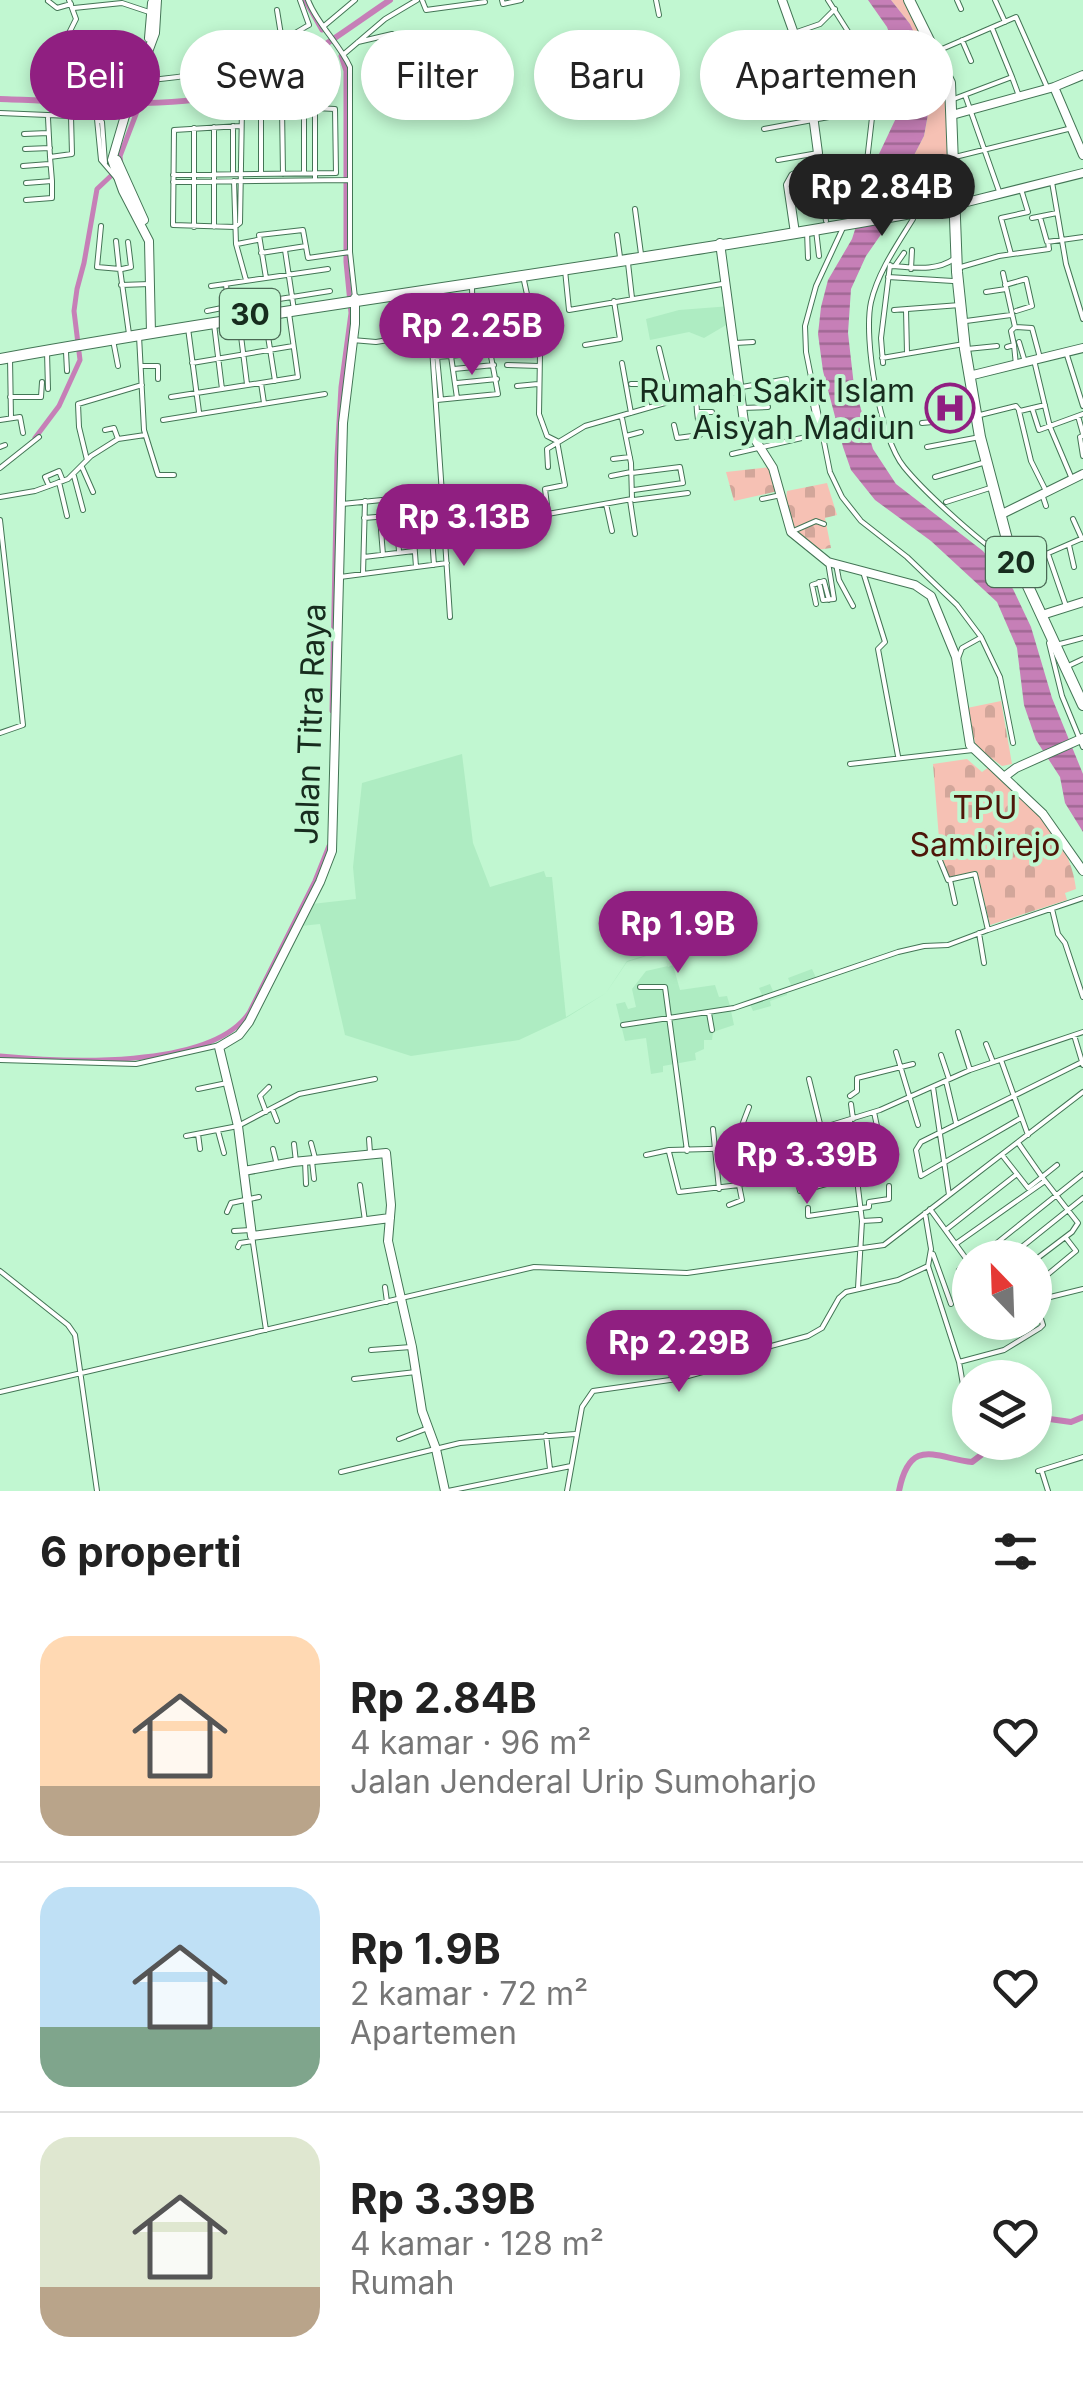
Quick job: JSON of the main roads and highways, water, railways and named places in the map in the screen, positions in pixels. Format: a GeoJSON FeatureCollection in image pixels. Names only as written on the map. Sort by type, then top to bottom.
{"type":"FeatureCollection","features":[{"type":"Feature","properties":{"kind":"highway"},"geometry":{"type":"LineString","coordinates":[[909,0],[948,77],[954,205]]}},
{"type":"Feature","properties":{"kind":"highway","name":"30"},"geometry":{"type":"LineString","coordinates":[[3,357],[292,307],[410,294],[624,259],[719,248],[849,222],[908,217],[954,205]]}},
{"type":"Feature","properties":{"kind":"highway","name":"20"},"geometry":{"type":"LineString","coordinates":[[954,205],[962,322],[986,462],[1018,566],[1083,705]]}},
{"type":"Feature","properties":{"kind":"highway","name":"30"},"geometry":{"type":"LineString","coordinates":[[351,300],[641,254],[719,248]]}},
{"type":"Feature","properties":{"kind":"highway","name":"30"},"geometry":{"type":"LineString","coordinates":[[78,344],[265,316],[292,307]]}},
{"type":"Feature","properties":{"kind":"waterway"},"geometry":{"type":"LineString","coordinates":[[305,0],[322,30]]}},
{"type":"Feature","properties":{"kind":"waterway"},"geometry":{"type":"LineString","coordinates":[[0,99],[152,103],[238,91],[296,63],[390,0]]}},
{"type":"Feature","properties":{"kind":"waterway"},"geometry":{"type":"LineString","coordinates":[[332,711],[337,458],[351,313],[346,262],[346,71],[341,56]]}},
{"type":"Feature","properties":{"kind":"waterway"},"geometry":{"type":"LineString","coordinates":[[121,165],[120,156],[134,120]]}},
{"type":"Feature","properties":{"kind":"waterway"},"geometry":{"type":"LineString","coordinates":[[35,438],[59,406],[80,360],[74,311],[77,289],[97,189],[114,173]]}},
{"type":"Feature","properties":{"kind":"waterway"},"geometry":{"type":"LineString","coordinates":[[0,1056],[60,1060],[134,1058],[202,1045],[230,1031],[249,1013],[329,846]]}},
{"type":"Feature","properties":{"kind":"waterway"},"geometry":{"type":"LineString","coordinates":[[1052,1419],[1071,1422],[1083,1417]]}},
{"type":"Feature","properties":{"kind":"waterway"},"geometry":{"type":"LineString","coordinates":[[899,1491],[904,1474],[917,1457],[926,1454],[952,1458]]}},
{"type":"Feature","properties":{"kind":"waterway"},"geometry":{"type":"LineString","coordinates":[[962,1460],[975,1460]]}},
{"type":"Feature","properties":{"kind":"place","name":"Rumah Sakit Islam Aisyah Madiun"},"geometry":{"type":"Point","coordinates":[950,408]}},
{"type":"Feature","properties":{"kind":"park label","name":"TPU Sambirejo"},"geometry":{"type":"Point","coordinates":[985,826]}}]}
